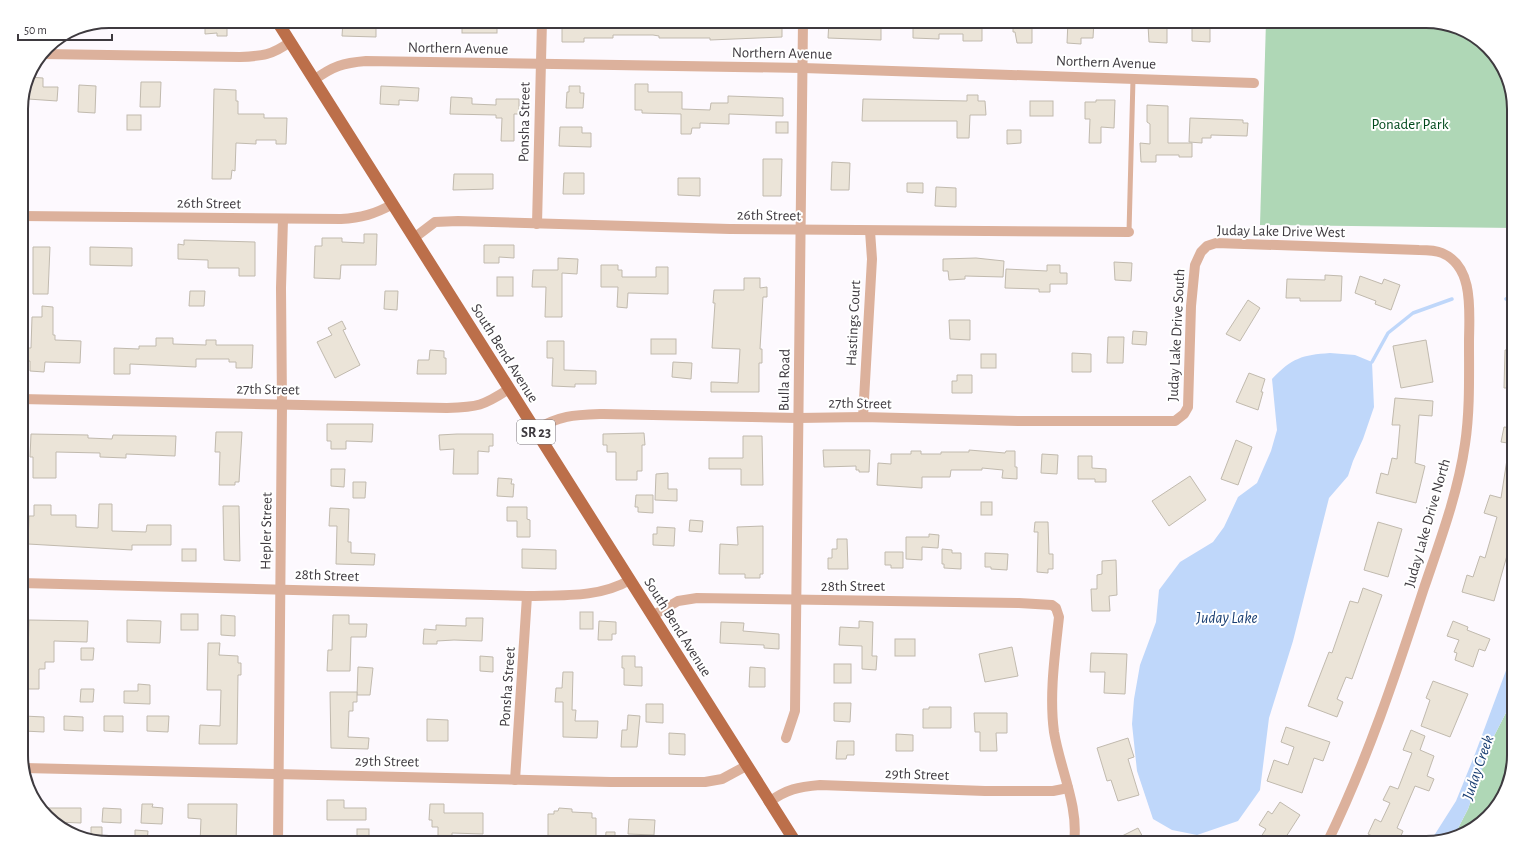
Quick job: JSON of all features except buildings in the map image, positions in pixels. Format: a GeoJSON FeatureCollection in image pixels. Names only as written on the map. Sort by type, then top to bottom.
{"type":"FeatureCollection","features":[{"type":"Feature","properties":{"kind":"main road","name":"South Bend Avenue"},"geometry":{"type":"LineString","coordinates":[[281,28],[791,836]]}},
{"type":"Feature","properties":{"kind":"street","name":"Ponsha Street"},"geometry":{"type":"LineString","coordinates":[[536,224],[542,28]]}},
{"type":"Feature","properties":{"kind":"street","name":"Bulla Road"},"geometry":{"type":"LineString","coordinates":[[786,738],[795,711],[798,418],[802,230],[803,28]]}},
{"type":"Feature","properties":{"kind":"street"},"geometry":{"type":"LineString","coordinates":[[50,54],[262,56],[277,52],[290,42]]}},
{"type":"Feature","properties":{"kind":"street","name":"Northern Avenue"},"geometry":{"type":"LineString","coordinates":[[314,80],[328,70],[344,63],[366,61],[803,68],[1254,83]]}},
{"type":"Feature","properties":{"kind":"street","name":"26th Street"},"geometry":{"type":"LineString","coordinates":[[28,216],[341,220],[363,217],[393,204]]}},
{"type":"Feature","properties":{"kind":"street","name":"Hepler Street"},"geometry":{"type":"LineString","coordinates":[[278,836],[277,774],[282,405],[281,288],[283,219]]}},
{"type":"Feature","properties":{"kind":"street","name":"26th Street"},"geometry":{"type":"LineString","coordinates":[[414,238],[436,222],[458,221],[802,230],[1129,232]]}},
{"type":"Feature","properties":{"kind":"street","name":"Hastings Court"},"geometry":{"type":"LineString","coordinates":[[863,417],[872,259],[870,231]]}},
{"type":"Feature","properties":{"kind":"street","name":"Juday Lake Drive West"},"geometry":{"type":"LineString","coordinates":[[1197,258],[1207,246],[1216,242],[1370,248]]}},
{"type":"Feature","properties":{"kind":"street","name":"Juday Lake Drive North"},"geometry":{"type":"LineString","coordinates":[[1330,836],[1356,778],[1414,618],[1451,505],[1465,444],[1468,420],[1468,300],[1465,279],[1459,267],[1453,259],[1436,251],[1370,248]]}},
{"type":"Feature","properties":{"kind":"street","name":"Juday Lake Drive South"},"geometry":{"type":"LineString","coordinates":[[1184,414],[1188,407],[1191,306],[1195,264],[1197,258]]}},
{"type":"Feature","properties":{"kind":"street","name":"27th Street"},"geometry":{"type":"LineString","coordinates":[[28,399],[282,405],[473,407],[487,404],[509,389]]}},
{"type":"Feature","properties":{"kind":"street","name":"27th Street"},"geometry":{"type":"LineString","coordinates":[[535,430],[552,420],[575,415],[798,418],[863,417],[1020,421],[1170,422],[1179,420],[1184,414]]}},
{"type":"Feature","properties":{"kind":"street","name":"28th Street"},"geometry":{"type":"LineString","coordinates":[[28,584],[527,596],[598,592],[615,588],[630,580]]}},
{"type":"Feature","properties":{"kind":"street","name":"Ponsha Street"},"geometry":{"type":"LineString","coordinates":[[516,780],[527,596]]}},
{"type":"Feature","properties":{"kind":"street","name":"28th Street"},"geometry":{"type":"LineString","coordinates":[[652,616],[678,601],[697,598],[1049,604],[1056,608],[1059,617],[1053,713],[1054,733],[1068,788]]}},
{"type":"Feature","properties":{"kind":"street","name":"29th Street"},"geometry":{"type":"LineString","coordinates":[[29,768],[516,780],[704,782],[722,779],[746,766]]}},
{"type":"Feature","properties":{"kind":"street","name":"29th Street"},"geometry":{"type":"LineString","coordinates":[[769,802],[785,791],[801,787],[820,786],[985,791],[1053,791],[1068,788]]}},
{"type":"Feature","properties":{"kind":"street"},"geometry":{"type":"LineString","coordinates":[[1068,788],[1074,812],[1074,836]]}},
{"type":"Feature","properties":{"kind":"lane"},"geometry":{"type":"LineString","coordinates":[[1129,232],[1133,78]]}},
{"type":"Feature","properties":{"kind":"green space","name":"Ponader Park"},"geometry":{"type":"Polygon","coordinates":[[[1266,28],[1437,29],[1457,34],[1467,39],[1483,52],[1496,68],[1501,78],[1507,104],[1507,228],[1260,225],[1266,28]]]}},
{"type":"Feature","properties":{"kind":"green space"},"geometry":{"type":"Polygon","coordinates":[[[1507,711],[1507,755],[1501,786],[1496,796],[1483,812],[1467,825],[1457,830],[1468,809],[1493,738],[1507,711]]]}},
{"type":"Feature","properties":{"kind":"water","name":"Juday Lake"},"geometry":{"type":"Polygon","coordinates":[[[1330,353],[1355,355],[1372,362],[1374,407],[1348,476],[1329,498],[1293,641],[1269,718],[1260,790],[1238,821],[1197,835],[1172,830],[1153,819],[1137,771],[1132,724],[1134,699],[1140,665],[1156,622],[1159,590],[1180,562],[1213,542],[1224,527],[1238,497],[1257,483],[1271,451],[1277,430],[1272,379],[1286,366],[1298,359],[1312,355],[1330,353]]]}},
{"type":"Feature","properties":{"kind":"water","name":"Juday Creek"},"geometry":{"type":"Polygon","coordinates":[[[1507,668],[1507,711],[1493,738],[1468,809],[1457,830],[1434,835],[1456,801],[1507,668]]]}},
{"type":"Feature","properties":{"kind":"waterway"},"geometry":{"type":"LineString","coordinates":[[1372,362],[1388,333],[1413,313],[1452,299]]}}]}
